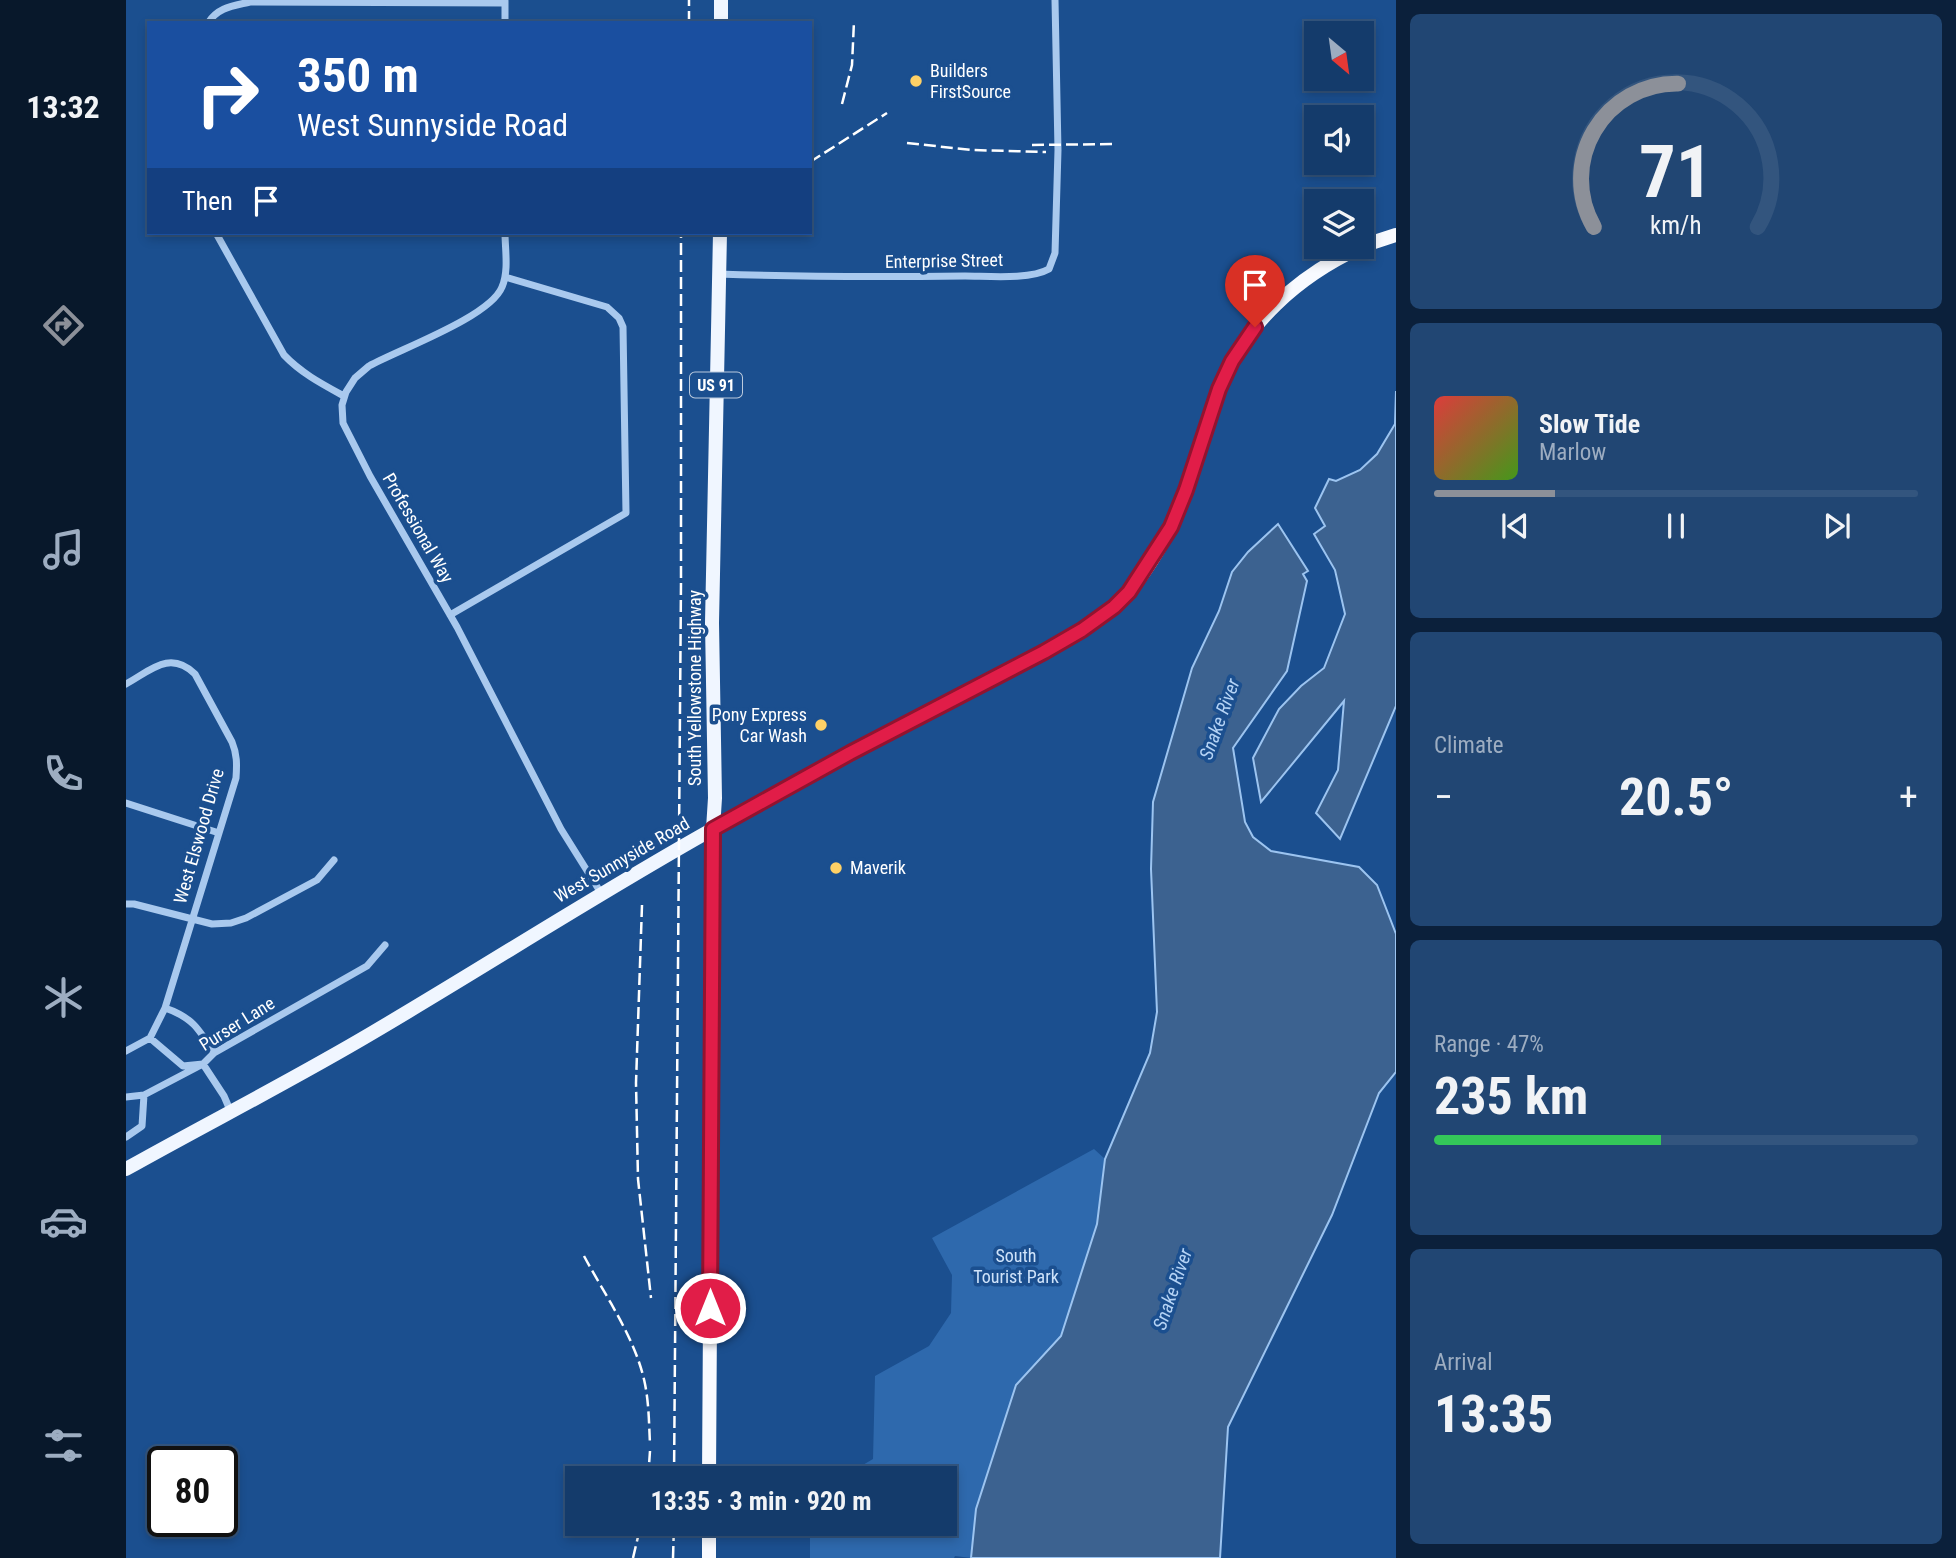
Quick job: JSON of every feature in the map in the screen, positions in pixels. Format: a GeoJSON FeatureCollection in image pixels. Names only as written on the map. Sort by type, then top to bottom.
{"type":"FeatureCollection","features":[{"type":"Feature","properties":{"kind":"highway","name":"West Sunnyside Road"},"geometry":{"type":"LineString","coordinates":[[1374,243],[1396,235]]}},
{"type":"Feature","properties":{"kind":"highway","name":"West Sunnyside Road"},"geometry":{"type":"LineString","coordinates":[[713,829],[850,753],[1044,652],[1114,607],[1129,592],[1171,527],[1219,389],[1232,361],[1255,327],[1284,296],[1314,272],[1338,259]]}},
{"type":"Feature","properties":{"kind":"highway","name":"South Yellowstone Highway"},"geometry":{"type":"LineString","coordinates":[[709,1466],[713,829]]}},
{"type":"Feature","properties":{"kind":"highway"},"geometry":{"type":"LineString","coordinates":[[709,1536],[709,1558]]}},
{"type":"Feature","properties":{"kind":"main road"},"geometry":{"type":"LineString","coordinates":[[721,0],[721,21]]}},
{"type":"Feature","properties":{"kind":"main road","name":"South Yellowstone Highway"},"geometry":{"type":"LineString","coordinates":[[713,829],[715,798],[712,623],[720,235]]}},
{"type":"Feature","properties":{"kind":"main road","name":"West Sunnyside Road"},"geometry":{"type":"LineString","coordinates":[[126,1169],[230,1110],[262,1096],[373,1032],[601,892],[713,829]]}},
{"type":"Feature","properties":{"kind":"street","name":"Enterprise Street"},"geometry":{"type":"LineString","coordinates":[[718,274],[857,278],[1007,276],[1043,273],[1052,266],[1055,253],[1058,150],[1055,0]]}},
{"type":"Feature","properties":{"kind":"street"},"geometry":{"type":"LineString","coordinates":[[209,21],[214,14],[224,8],[250,2],[505,1],[505,21]]}},
{"type":"Feature","properties":{"kind":"street"},"geometry":{"type":"LineString","coordinates":[[217,235],[284,355],[293,365],[344,396],[355,378],[369,366],[482,309],[500,293],[505,277],[505,235]]}},
{"type":"Feature","properties":{"kind":"street"},"geometry":{"type":"LineString","coordinates":[[450,615],[626,513],[623,327],[619,318],[607,307],[505,277]]}},
{"type":"Feature","properties":{"kind":"street","name":"Professional Way"},"geometry":{"type":"LineString","coordinates":[[344,396],[343,424],[370,477],[450,615],[561,829],[601,892]]}},
{"type":"Feature","properties":{"kind":"street","name":"West Elswood Drive"},"geometry":{"type":"LineString","coordinates":[[126,684],[162,664],[173,661],[186,665],[195,674],[236,754],[236,778],[165,1008],[150,1038]]}},
{"type":"Feature","properties":{"kind":"street"},"geometry":{"type":"LineString","coordinates":[[126,803],[219,833]]}},
{"type":"Feature","properties":{"kind":"street"},"geometry":{"type":"LineString","coordinates":[[126,904],[212,924],[230,923],[246,918],[317,880],[334,860]]}},
{"type":"Feature","properties":{"kind":"street","name":"Purser Lane"},"geometry":{"type":"LineString","coordinates":[[144,1095],[203,1064],[214,1053],[367,966],[384,945]]}},
{"type":"Feature","properties":{"kind":"street"},"geometry":{"type":"LineString","coordinates":[[165,1008],[184,1014],[199,1028],[214,1053]]}},
{"type":"Feature","properties":{"kind":"street"},"geometry":{"type":"LineString","coordinates":[[126,1051],[150,1038],[183,1066],[203,1064],[230,1110]]}},
{"type":"Feature","properties":{"kind":"street"},"geometry":{"type":"LineString","coordinates":[[126,1097],[144,1095],[142,1126],[126,1137]]}},
{"type":"Feature","properties":{"kind":"green space","name":"South Tourist Park"},"geometry":{"type":"Polygon","coordinates":[[[1094,1149],[1105,1159],[1097,1224],[1061,1336],[1016,1385],[976,1509],[971,1558],[810,1558],[810,1536],[957,1536],[957,1466],[861,1466],[873,1459],[875,1376],[929,1346],[951,1313],[952,1275],[932,1238],[1094,1149]]]}},
{"type":"Feature","properties":{"kind":"water"},"geometry":{"type":"Polygon","coordinates":[[[1396,391],[1396,706],[1340,839],[1316,813],[1338,770],[1344,701],[1261,802],[1253,758],[1279,709],[1301,686],[1324,668],[1345,614],[1335,570],[1314,534],[1325,526],[1315,508],[1329,479],[1336,481],[1360,470],[1377,454],[1395,424],[1396,391]]]}},
{"type":"Feature","properties":{"kind":"water","name":"Snake River"},"geometry":{"type":"Polygon","coordinates":[[[1278,524],[1308,571],[1303,574],[1307,581],[1287,671],[1233,748],[1245,822],[1253,837],[1271,851],[1359,867],[1377,885],[1396,934],[1396,1072],[1379,1093],[1332,1215],[1228,1427],[1220,1558],[971,1558],[976,1509],[1016,1385],[1061,1336],[1097,1224],[1105,1159],[1150,1053],[1157,1012],[1151,869],[1153,802],[1192,668],[1219,611],[1232,572],[1248,552],[1278,524]]]}},
{"type":"Feature","properties":{"kind":"railway"},"geometry":{"type":"LineString","coordinates":[[689,0],[689,21]]}},
{"type":"Feature","properties":{"kind":"railway"},"geometry":{"type":"LineString","coordinates":[[842,104],[852,65],[854,21]]}},
{"type":"Feature","properties":{"kind":"railway"},"geometry":{"type":"LineString","coordinates":[[812,161],[887,113]]}},
{"type":"Feature","properties":{"kind":"railway"},"geometry":{"type":"LineString","coordinates":[[907,143],[972,150],[1046,152]]}},
{"type":"Feature","properties":{"kind":"railway"},"geometry":{"type":"LineString","coordinates":[[1032,145],[1115,144]]}},
{"type":"Feature","properties":{"kind":"railway"},"geometry":{"type":"LineString","coordinates":[[674,1466],[681,235]]}},
{"type":"Feature","properties":{"kind":"railway"},"geometry":{"type":"LineString","coordinates":[[642,905],[636,1083],[638,1179],[651,1298]]}},
{"type":"Feature","properties":{"kind":"railway"},"geometry":{"type":"LineString","coordinates":[[584,1256],[619,1319],[641,1367],[647,1399],[650,1444]]}},
{"type":"Feature","properties":{"kind":"railway"},"geometry":{"type":"LineString","coordinates":[[649,1466],[650,1451]]}},
{"type":"Feature","properties":{"kind":"railway"},"geometry":{"type":"LineString","coordinates":[[633,1558],[638,1536]]}},
{"type":"Feature","properties":{"kind":"railway"},"geometry":{"type":"LineString","coordinates":[[673,1558],[674,1536]]}},
{"type":"Feature","properties":{"kind":"place","name":"Builders FirstSource"},"geometry":{"type":"Point","coordinates":[916,81]}},
{"type":"Feature","properties":{"kind":"place","name":"Pony Express Car Wash"},"geometry":{"type":"Point","coordinates":[821,725]}},
{"type":"Feature","properties":{"kind":"place","name":"Maverik"},"geometry":{"type":"Point","coordinates":[836,868]}},
{"type":"Feature","properties":{"kind":"route"},"geometry":{"type":"LineString","coordinates":[[710,1308],[713,829],[850,753],[1044,652],[1114,607],[1129,592],[1171,527],[1219,389],[1232,361],[1255,327]]}}]}
